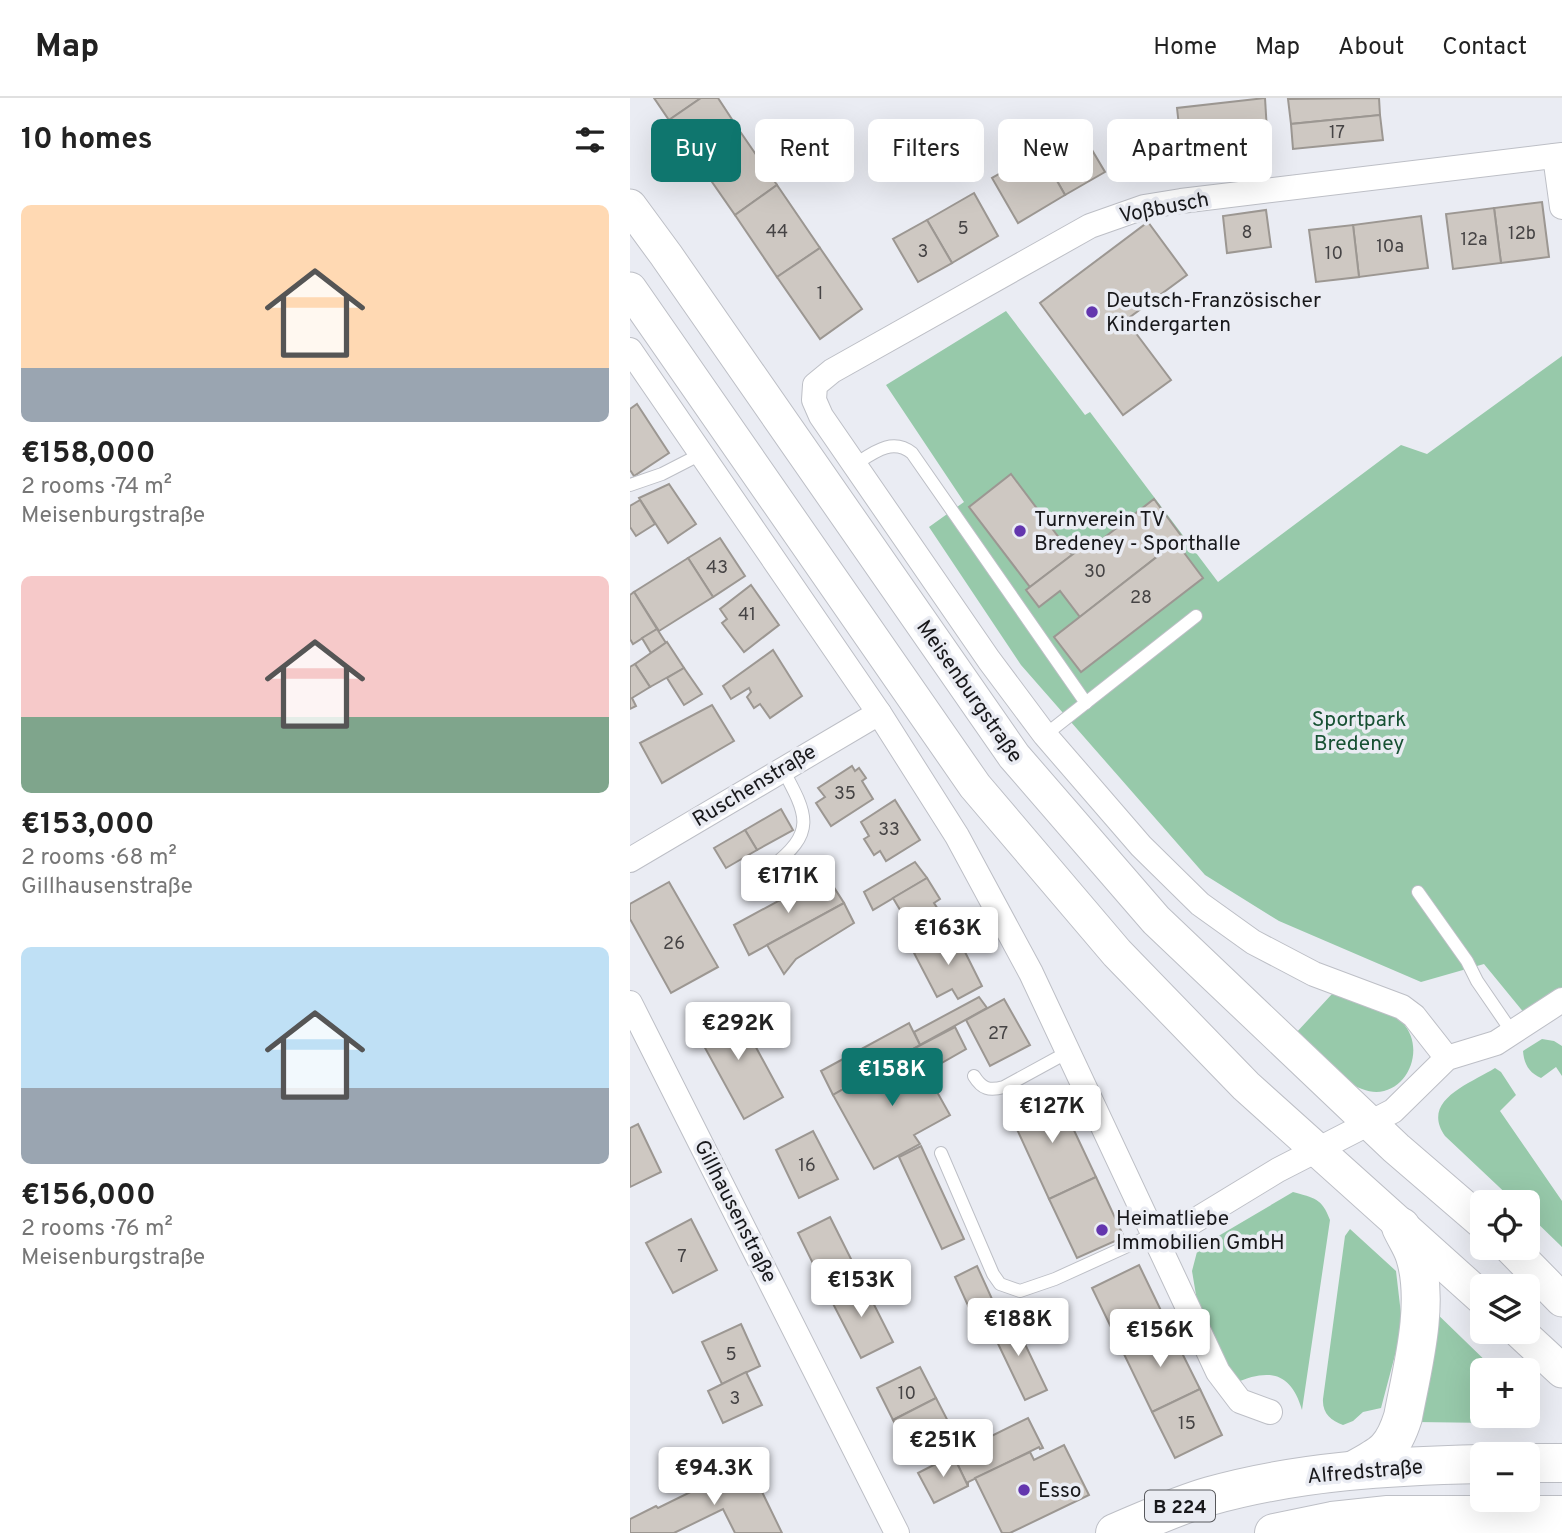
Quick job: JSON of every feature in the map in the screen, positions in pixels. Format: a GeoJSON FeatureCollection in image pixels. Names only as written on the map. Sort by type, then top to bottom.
{"type":"FeatureCollection","features":[{"type":"Feature","properties":{"kind":"main road","name":"Meisenburgstraße"},"geometry":{"type":"LineString","coordinates":[[630,206],[1014,756],[1156,920],[1371,1124],[1470,1211]]}},
{"type":"Feature","properties":{"kind":"main road"},"geometry":{"type":"LineString","coordinates":[[630,289],[975,786],[1117,953],[1246,1086],[1470,1287]]}},
{"type":"Feature","properties":{"kind":"main road"},"geometry":{"type":"LineString","coordinates":[[1356,1469],[1384,1454],[1398,1433],[1404,1417],[1417,1340],[1420,1293],[1415,1255],[1401,1227]]}},
{"type":"Feature","properties":{"kind":"main road"},"geometry":{"type":"LineString","coordinates":[[1523,1260],[1562,1300]]}},
{"type":"Feature","properties":{"kind":"main road"},"geometry":{"type":"LineString","coordinates":[[1533,1344],[1562,1371]]}},
{"type":"Feature","properties":{"kind":"main road"},"geometry":{"type":"LineString","coordinates":[[1540,1463],[1562,1463]]}},
{"type":"Feature","properties":{"kind":"main road","name":"Alfredstraße"},"geometry":{"type":"LineString","coordinates":[[1115,1533],[1209,1496],[1248,1487],[1356,1469],[1398,1465],[1470,1464]]}},
{"type":"Feature","properties":{"kind":"main road"},"geometry":{"type":"LineString","coordinates":[[1274,1533],[1332,1521],[1388,1515],[1562,1515]]}},
{"type":"Feature","properties":{"kind":"street","name":"Voßbusch"},"geometry":{"type":"LineString","coordinates":[[815,385],[832,371],[1051,246],[1116,215],[1144,207],[1559,155],[1562,207]]}},
{"type":"Feature","properties":{"kind":"street"},"geometry":{"type":"LineString","coordinates":[[630,350],[878,713],[957,836],[1031,973],[1218,1372],[1240,1401],[1270,1412]]}},
{"type":"Feature","properties":{"kind":"street","name":"Meisenburgstraße"},"geometry":{"type":"LineString","coordinates":[[815,385],[814,400],[821,416],[989,660],[1045,735],[1141,846],[1200,904],[1225,923],[1314,974],[1402,1007],[1415,1016],[1447,1058]]}},
{"type":"Feature","properties":{"kind":"street","name":"Ruschenstraße"},"geometry":{"type":"LineString","coordinates":[[630,860],[878,713]]}},
{"type":"Feature","properties":{"kind":"street"},"geometry":{"type":"LineString","coordinates":[[1156,1239],[1278,1170],[1371,1124],[1393,1111],[1447,1058],[1496,1044],[1562,1000]]}},
{"type":"Feature","properties":{"kind":"street","name":"Gillhausenstraße"},"geometry":{"type":"LineString","coordinates":[[630,1003],[897,1533]]}},
{"type":"Feature","properties":{"kind":"lane"},"geometry":{"type":"LineString","coordinates":[[855,465],[889,446],[903,446],[912,453],[1086,703]]}},
{"type":"Feature","properties":{"kind":"lane"},"geometry":{"type":"LineString","coordinates":[[630,485],[663,474],[701,454]]}},
{"type":"Feature","properties":{"kind":"lane"},"geometry":{"type":"LineString","coordinates":[[1045,735],[1196,616]]}},
{"type":"Feature","properties":{"kind":"lane"},"geometry":{"type":"LineString","coordinates":[[770,868],[791,852],[803,834],[801,802],[782,768]]}},
{"type":"Feature","properties":{"kind":"lane"},"geometry":{"type":"LineString","coordinates":[[1418,892],[1467,961],[1477,981],[1512,1032]]}},
{"type":"Feature","properties":{"kind":"lane"},"geometry":{"type":"LineString","coordinates":[[974,1076],[981,1087],[992,1090],[1004,1087],[1068,1052]]}},
{"type":"Feature","properties":{"kind":"lane"},"geometry":{"type":"LineString","coordinates":[[941,1153],[993,1274],[1000,1284],[1011,1289],[1020,1291],[1055,1279],[1156,1239]]}},
{"type":"Feature","properties":{"kind":"green space","name":"Sportpark Bredeney"},"geometry":{"type":"Polygon","coordinates":[[[1006,311],[1085,415],[1090,412],[1218,582],[1401,445],[1427,454],[1562,356],[1562,998],[1529,1019],[1484,964],[1421,982],[1279,921],[1205,875],[1021,665],[929,527],[964,502],[886,385],[1006,311]]]}},
{"type":"Feature","properties":{"kind":"green space"},"geometry":{"type":"Polygon","coordinates":[[[1332,994],[1379,1009],[1402,1022],[1410,1034],[1413,1047],[1408,1072],[1400,1082],[1389,1089],[1376,1092],[1362,1089],[1337,1072],[1296,1033],[1332,994]]]}},
{"type":"Feature","properties":{"kind":"green space"},"geometry":{"type":"Polygon","coordinates":[[[1542,1039],[1562,1046],[1562,1076],[1556,1067],[1541,1078],[1528,1068],[1523,1051],[1542,1039]]]}},
{"type":"Feature","properties":{"kind":"green space"},"geometry":{"type":"Polygon","coordinates":[[[1495,1068],[1501,1072],[1516,1095],[1500,1111],[1562,1201],[1562,1247],[1540,1226],[1540,1190],[1502,1190],[1445,1136],[1439,1123],[1439,1112],[1451,1094],[1495,1068]]]}},
{"type":"Feature","properties":{"kind":"green space"},"geometry":{"type":"Polygon","coordinates":[[[1293,1192],[1320,1203],[1330,1220],[1302,1410],[1292,1388],[1277,1377],[1258,1376],[1235,1383],[1197,1301],[1192,1271],[1198,1248],[1293,1192]]]}},
{"type":"Feature","properties":{"kind":"green space"},"geometry":{"type":"Polygon","coordinates":[[[1350,1229],[1396,1271],[1401,1314],[1399,1340],[1381,1408],[1363,1412],[1343,1425],[1328,1416],[1323,1399],[1345,1236],[1350,1229]]]}},
{"type":"Feature","properties":{"kind":"green space"},"geometry":{"type":"Polygon","coordinates":[[[1430,1307],[1483,1358],[1470,1358],[1470,1423],[1416,1422],[1430,1307]]]}},
{"type":"Feature","properties":{"kind":"building"},"geometry":{"type":"Polygon","coordinates":[[[654,98],[701,98],[670,119],[654,98]]]}},
{"type":"Feature","properties":{"kind":"building"},"geometry":{"type":"Polygon","coordinates":[[[701,98],[718,98],[732,119],[670,119],[701,98]]]}},
{"type":"Feature","properties":{"kind":"building"},"geometry":{"type":"Polygon","coordinates":[[[1265,98],[1266,119],[1178,119],[1177,108],[1265,98]]]}},
{"type":"Feature","properties":{"kind":"building"},"geometry":{"type":"Polygon","coordinates":[[[1379,98],[1380,115],[1291,124],[1288,99],[1379,98]]]}},
{"type":"Feature","properties":{"kind":"building"},"geometry":{"type":"Polygon","coordinates":[[[1380,115],[1383,140],[1293,149],[1291,124],[1380,115]]]}},
{"type":"Feature","properties":{"kind":"building"},"geometry":{"type":"Polygon","coordinates":[[[741,133],[755,153],[755,182],[775,182],[777,185],[735,215],[712,182],[741,182],[741,133]]]}},
{"type":"Feature","properties":{"kind":"building"},"geometry":{"type":"Polygon","coordinates":[[[1093,152],[1105,172],[1093,179],[1093,152]]]}},
{"type":"Feature","properties":{"kind":"building"},"geometry":{"type":"Polygon","coordinates":[[[998,175],[998,182],[1058,182],[1065,195],[1018,223],[992,178],[998,175]]]}},
{"type":"Feature","properties":{"kind":"building"},"geometry":{"type":"Polygon","coordinates":[[[1058,182],[1088,182],[1065,195],[1058,182]]]}},
{"type":"Feature","properties":{"kind":"building"},"geometry":{"type":"Polygon","coordinates":[[[777,185],[820,248],[777,277],[735,215],[777,185]]]}},
{"type":"Feature","properties":{"kind":"building"},"geometry":{"type":"Polygon","coordinates":[[[974,193],[998,236],[952,263],[927,220],[974,193]]]}},
{"type":"Feature","properties":{"kind":"building"},"geometry":{"type":"Polygon","coordinates":[[[1542,202],[1549,257],[1501,263],[1494,208],[1542,202]]]}},
{"type":"Feature","properties":{"kind":"building"},"geometry":{"type":"Polygon","coordinates":[[[1494,208],[1501,263],[1453,269],[1446,214],[1494,208]]]}},
{"type":"Feature","properties":{"kind":"building"},"geometry":{"type":"Polygon","coordinates":[[[1266,210],[1271,247],[1227,253],[1223,216],[1266,210]]]}},
{"type":"Feature","properties":{"kind":"building"},"geometry":{"type":"Polygon","coordinates":[[[1421,216],[1428,268],[1359,277],[1353,225],[1421,216]]]}},
{"type":"Feature","properties":{"kind":"building"},"geometry":{"type":"Polygon","coordinates":[[[927,220],[952,263],[918,282],[893,239],[927,220]]]}},
{"type":"Feature","properties":{"kind":"building","name":"Deutsch-Französischer Kindergarten"},"geometry":{"type":"Polygon","coordinates":[[[1148,222],[1187,275],[1126,320],[1171,380],[1123,415],[1040,303],[1148,222]]]}},
{"type":"Feature","properties":{"kind":"building"},"geometry":{"type":"Polygon","coordinates":[[[1353,225],[1359,277],[1316,282],[1309,230],[1353,225]]]}},
{"type":"Feature","properties":{"kind":"building"},"geometry":{"type":"Polygon","coordinates":[[[820,248],[862,309],[820,339],[777,277],[820,248]]]}},
{"type":"Feature","properties":{"kind":"building"},"geometry":{"type":"Polygon","coordinates":[[[637,404],[669,453],[634,476],[630,470],[630,409],[637,404]]]}},
{"type":"Feature","properties":{"kind":"building","name":"Turnverein TV Bredeney - Sporthalle"},"geometry":{"type":"Polygon","coordinates":[[[1011,474],[1072,555],[1030,587],[969,507],[1011,474]]]}},
{"type":"Feature","properties":{"kind":"building"},"geometry":{"type":"Polygon","coordinates":[[[669,484],[696,524],[668,543],[639,498],[669,484]]]}},
{"type":"Feature","properties":{"kind":"building"},"geometry":{"type":"Polygon","coordinates":[[[1154,499],[1182,537],[1080,617],[1060,591],[1039,607],[1026,590],[1089,542],[1092,547],[1154,499]]]}},
{"type":"Feature","properties":{"kind":"building"},"geometry":{"type":"Polygon","coordinates":[[[640,500],[655,524],[636,536],[630,527],[630,506],[640,500]]]}},
{"type":"Feature","properties":{"kind":"building"},"geometry":{"type":"Polygon","coordinates":[[[720,538],[745,576],[713,597],[688,558],[720,538]]]}},
{"type":"Feature","properties":{"kind":"building"},"geometry":{"type":"Polygon","coordinates":[[[1176,542],[1203,578],[1081,672],[1054,637],[1176,542]]]}},
{"type":"Feature","properties":{"kind":"building"},"geometry":{"type":"Polygon","coordinates":[[[688,558],[713,597],[659,631],[634,592],[688,558]]]}},
{"type":"Feature","properties":{"kind":"building"},"geometry":{"type":"Polygon","coordinates":[[[751,585],[779,625],[744,652],[722,623],[727,619],[720,609],[751,585]]]}},
{"type":"Feature","properties":{"kind":"building"},"geometry":{"type":"Polygon","coordinates":[[[634,592],[657,629],[633,644],[630,639],[630,595],[634,592]]]}},
{"type":"Feature","properties":{"kind":"building"},"geometry":{"type":"Polygon","coordinates":[[[657,629],[666,643],[651,653],[642,638],[657,629]]]}},
{"type":"Feature","properties":{"kind":"building"},"geometry":{"type":"Polygon","coordinates":[[[667,642],[684,668],[650,687],[635,664],[667,642]]]}},
{"type":"Feature","properties":{"kind":"building"},"geometry":{"type":"Polygon","coordinates":[[[773,650],[802,696],[770,718],[760,704],[754,708],[747,697],[751,692],[749,688],[731,699],[723,686],[773,650]]]}},
{"type":"Feature","properties":{"kind":"building"},"geometry":{"type":"Polygon","coordinates":[[[635,664],[650,687],[632,698],[636,706],[630,709],[630,667],[635,664]]]}},
{"type":"Feature","properties":{"kind":"building"},"geometry":{"type":"Polygon","coordinates":[[[684,668],[702,694],[684,705],[667,678],[684,668]]]}},
{"type":"Feature","properties":{"kind":"building"},"geometry":{"type":"Polygon","coordinates":[[[712,705],[734,741],[662,783],[640,743],[712,705]]]}},
{"type":"Feature","properties":{"kind":"building"},"geometry":{"type":"Polygon","coordinates":[[[852,766],[855,771],[859,768],[866,778],[862,781],[873,799],[831,826],[816,803],[825,797],[818,788],[852,766]]]}},
{"type":"Feature","properties":{"kind":"building"},"geometry":{"type":"Polygon","coordinates":[[[895,800],[920,840],[886,861],[880,851],[874,855],[864,839],[869,836],[861,822],[895,800]]]}},
{"type":"Feature","properties":{"kind":"building"},"geometry":{"type":"Polygon","coordinates":[[[781,809],[793,830],[757,850],[745,830],[781,809]]]}},
{"type":"Feature","properties":{"kind":"building"},"geometry":{"type":"Polygon","coordinates":[[[745,830],[757,850],[726,868],[714,848],[745,830]]]}},
{"type":"Feature","properties":{"kind":"building"},"geometry":{"type":"Polygon","coordinates":[[[915,862],[927,878],[873,910],[864,892],[915,862]]]}},
{"type":"Feature","properties":{"kind":"building"},"geometry":{"type":"Polygon","coordinates":[[[826,875],[844,903],[749,955],[734,925],[826,875]]]}},
{"type":"Feature","properties":{"kind":"building"},"geometry":{"type":"Polygon","coordinates":[[[927,878],[940,899],[934,903],[947,923],[918,940],[893,898],[927,878]]]}},
{"type":"Feature","properties":{"kind":"building"},"geometry":{"type":"Polygon","coordinates":[[[669,882],[718,967],[671,993],[630,919],[630,904],[669,882]]]}},
{"type":"Feature","properties":{"kind":"building"},"geometry":{"type":"Polygon","coordinates":[[[844,903],[854,923],[796,959],[784,974],[767,945],[844,903]]]}},
{"type":"Feature","properties":{"kind":"building"},"geometry":{"type":"Polygon","coordinates":[[[955,932],[982,986],[958,999],[952,989],[937,997],[914,953],[955,932]]]}},
{"type":"Feature","properties":{"kind":"building"},"geometry":{"type":"Polygon","coordinates":[[[979,997],[987,1008],[920,1045],[914,1032],[979,997]]]}},
{"type":"Feature","properties":{"kind":"building"},"geometry":{"type":"Polygon","coordinates":[[[1004,999],[1030,1045],[990,1066],[966,1020],[1004,999]]]}},
{"type":"Feature","properties":{"kind":"building"},"geometry":{"type":"Polygon","coordinates":[[[733,1005],[783,1097],[744,1119],[693,1026],[733,1005]]]}},
{"type":"Feature","properties":{"kind":"building"},"geometry":{"type":"Polygon","coordinates":[[[909,1023],[920,1045],[833,1095],[821,1071],[909,1023]]]}},
{"type":"Feature","properties":{"kind":"building"},"geometry":{"type":"Polygon","coordinates":[[[955,1027],[966,1049],[926,1072],[913,1049],[955,1027]]]}},
{"type":"Feature","properties":{"kind":"building"},"geometry":{"type":"Polygon","coordinates":[[[913,1049],[950,1115],[914,1135],[920,1144],[874,1169],[833,1095],[913,1049]]]}},
{"type":"Feature","properties":{"kind":"building"},"geometry":{"type":"Polygon","coordinates":[[[1055,1090],[1096,1177],[1049,1199],[1009,1112],[1055,1090]]]}},
{"type":"Feature","properties":{"kind":"building"},"geometry":{"type":"Polygon","coordinates":[[[638,1124],[661,1172],[630,1187],[630,1128],[638,1124]]]}},
{"type":"Feature","properties":{"kind":"building"},"geometry":{"type":"Polygon","coordinates":[[[813,1131],[838,1179],[799,1198],[776,1150],[813,1131]]]}},
{"type":"Feature","properties":{"kind":"building"},"geometry":{"type":"Polygon","coordinates":[[[921,1146],[964,1239],[942,1249],[899,1157],[921,1146]]]}},
{"type":"Feature","properties":{"kind":"building"},"geometry":{"type":"Polygon","coordinates":[[[1096,1177],[1124,1237],[1077,1258],[1049,1199],[1096,1177]]]}},
{"type":"Feature","properties":{"kind":"building"},"geometry":{"type":"Polygon","coordinates":[[[830,1217],[861,1279],[829,1296],[798,1233],[830,1217]]]}},
{"type":"Feature","properties":{"kind":"building"},"geometry":{"type":"Polygon","coordinates":[[[691,1219],[717,1270],[673,1293],[646,1243],[691,1219]]]}},
{"type":"Feature","properties":{"kind":"building"},"geometry":{"type":"Polygon","coordinates":[[[1139,1265],[1168,1325],[1121,1348],[1092,1288],[1139,1265]]]}},
{"type":"Feature","properties":{"kind":"building"},"geometry":{"type":"Polygon","coordinates":[[[977,1266],[992,1299],[970,1310],[955,1277],[977,1266]]]}},
{"type":"Feature","properties":{"kind":"building"},"geometry":{"type":"Polygon","coordinates":[[[861,1279],[893,1342],[861,1358],[829,1296],[861,1279]]]}},
{"type":"Feature","properties":{"kind":"building"},"geometry":{"type":"Polygon","coordinates":[[[1012,1317],[1047,1390],[1025,1400],[990,1327],[1012,1317]]]}},
{"type":"Feature","properties":{"kind":"building"},"geometry":{"type":"Polygon","coordinates":[[[741,1324],[760,1366],[722,1384],[702,1342],[741,1324]]]}},
{"type":"Feature","properties":{"kind":"building"},"geometry":{"type":"Polygon","coordinates":[[[1168,1325],[1200,1389],[1152,1412],[1121,1348],[1168,1325]]]}},
{"type":"Feature","properties":{"kind":"building"},"geometry":{"type":"Polygon","coordinates":[[[920,1367],[936,1398],[893,1420],[877,1388],[920,1367]]]}},
{"type":"Feature","properties":{"kind":"building"},"geometry":{"type":"Polygon","coordinates":[[[746,1372],[762,1405],[723,1423],[708,1391],[746,1372]]]}},
{"type":"Feature","properties":{"kind":"building"},"geometry":{"type":"Polygon","coordinates":[[[1200,1389],[1222,1435],[1175,1458],[1152,1412],[1200,1389]]]}},
{"type":"Feature","properties":{"kind":"building"},"geometry":{"type":"Polygon","coordinates":[[[936,1398],[952,1429],[909,1451],[893,1420],[936,1398]]]}},
{"type":"Feature","properties":{"kind":"building"},"geometry":{"type":"Polygon","coordinates":[[[1028,1418],[1043,1448],[1039,1447],[968,1482],[968,1486],[953,1455],[1028,1418]]]}},
{"type":"Feature","properties":{"kind":"building"},"geometry":{"type":"Polygon","coordinates":[[[1064,1445],[1089,1495],[1010,1533],[1002,1533],[975,1478],[1030,1452],[1034,1460],[1064,1445]]]}},
{"type":"Feature","properties":{"kind":"building"},"geometry":{"type":"Polygon","coordinates":[[[953,1455],[968,1486],[934,1503],[918,1473],[953,1455]]]}},
{"type":"Feature","properties":{"kind":"building"},"geometry":{"type":"Polygon","coordinates":[[[747,1461],[782,1533],[735,1533],[723,1509],[674,1533],[630,1533],[630,1519],[711,1482],[710,1479],[747,1461]]]}},
{"type":"Feature","properties":{"kind":"place","name":"Deutsch-Französischer Kindergarten"},"geometry":{"type":"Point","coordinates":[1092,312]}},
{"type":"Feature","properties":{"kind":"place","name":"Turnverein TV Bredeney - Sporthalle"},"geometry":{"type":"Point","coordinates":[1020,531]}},
{"type":"Feature","properties":{"kind":"place","name":"Heimatliebe Immobilien GmbH"},"geometry":{"type":"Point","coordinates":[1102,1230]}},
{"type":"Feature","properties":{"kind":"place","name":"Esso"},"geometry":{"type":"Point","coordinates":[1024,1490]}}]}
